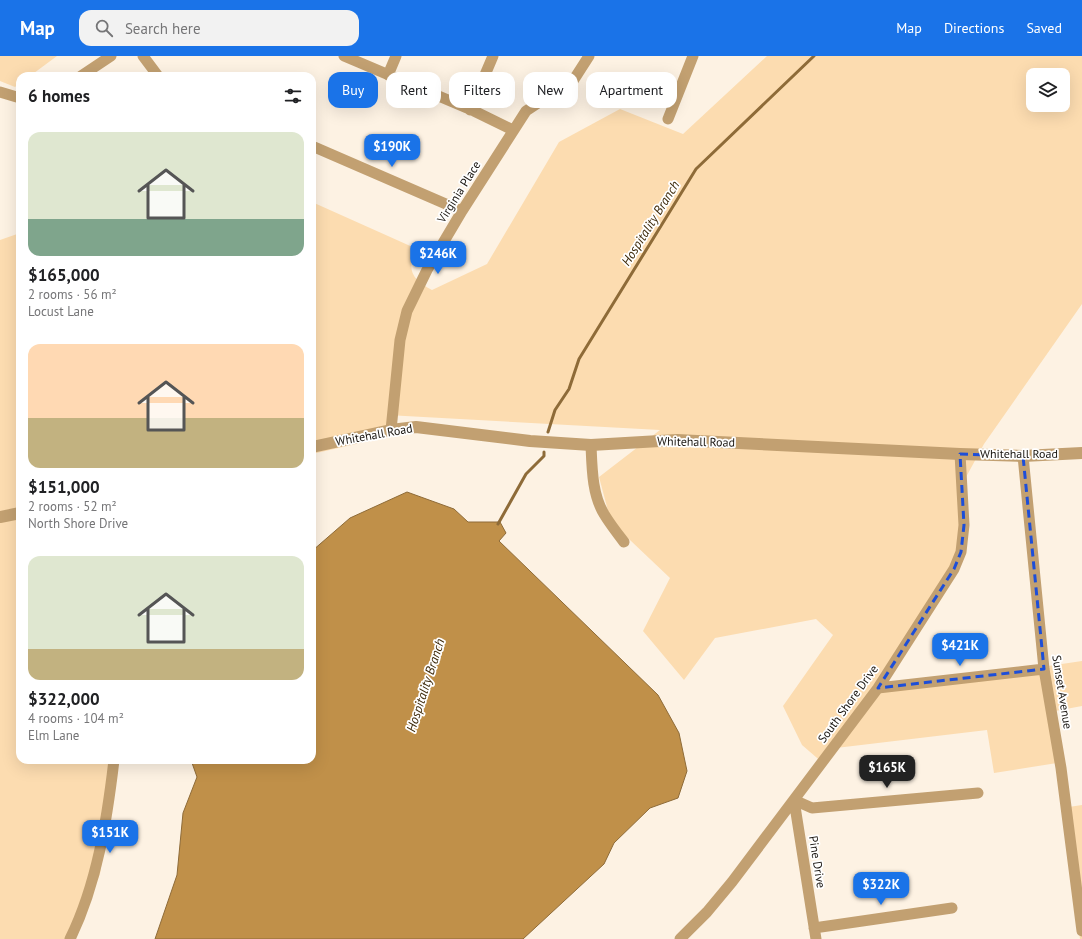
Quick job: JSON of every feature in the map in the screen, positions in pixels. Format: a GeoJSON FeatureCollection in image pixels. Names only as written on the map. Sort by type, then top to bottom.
{"type":"FeatureCollection","features":[{"type":"Feature","properties":{"kind":"street"},"geometry":{"type":"LineString","coordinates":[[87,72],[111,56]]}},
{"type":"Feature","properties":{"kind":"street"},"geometry":{"type":"LineString","coordinates":[[143,56],[155,72]]}},
{"type":"Feature","properties":{"kind":"street"},"geometry":{"type":"LineString","coordinates":[[344,56],[386,74]]}},
{"type":"Feature","properties":{"kind":"street"},"geometry":{"type":"LineString","coordinates":[[389,72],[396,56]]}},
{"type":"Feature","properties":{"kind":"street"},"geometry":{"type":"LineString","coordinates":[[470,110],[493,56]]}},
{"type":"Feature","properties":{"kind":"street","name":"Virginia Place"},"geometry":{"type":"LineString","coordinates":[[391,430],[400,340],[408,311],[427,270],[462,211],[526,111],[571,84],[589,56]]}},
{"type":"Feature","properties":{"kind":"street"},"geometry":{"type":"LineString","coordinates":[[668,119],[693,56]]}},
{"type":"Feature","properties":{"kind":"street"},"geometry":{"type":"LineString","coordinates":[[0,92],[16,97]]}},
{"type":"Feature","properties":{"kind":"street"},"geometry":{"type":"LineString","coordinates":[[441,98],[513,130]]}},
{"type":"Feature","properties":{"kind":"street"},"geometry":{"type":"LineString","coordinates":[[316,148],[462,211]]}},
{"type":"Feature","properties":{"kind":"street","name":"Whitehall Road"},"geometry":{"type":"LineString","coordinates":[[316,446],[391,430],[416,427],[530,441],[591,445],[677,440],[960,454],[1023,456],[1082,453]]}},
{"type":"Feature","properties":{"kind":"street"},"geometry":{"type":"LineString","coordinates":[[591,445],[593,483],[597,499],[604,513],[624,542]]}},
{"type":"Feature","properties":{"kind":"street","name":"South Shore Drive"},"geometry":{"type":"LineString","coordinates":[[680,939],[707,912],[732,882],[878,688],[954,569],[961,552],[964,525],[960,454]]}},
{"type":"Feature","properties":{"kind":"street","name":"Sunset Avenue"},"geometry":{"type":"LineString","coordinates":[[1023,456],[1044,669],[1061,768],[1082,931]]}},
{"type":"Feature","properties":{"kind":"street"},"geometry":{"type":"LineString","coordinates":[[0,517],[16,514]]}},
{"type":"Feature","properties":{"kind":"street"},"geometry":{"type":"LineString","coordinates":[[878,688],[1044,669]]}},
{"type":"Feature","properties":{"kind":"street"},"geometry":{"type":"LineString","coordinates":[[70,939],[88,893],[101,843],[113,779],[114,764]]}},
{"type":"Feature","properties":{"kind":"street"},"geometry":{"type":"LineString","coordinates":[[794,800],[812,808],[978,792]]}},
{"type":"Feature","properties":{"kind":"street","name":"Pine Drive"},"geometry":{"type":"LineString","coordinates":[[794,800],[815,936]]}},
{"type":"Feature","properties":{"kind":"street"},"geometry":{"type":"LineString","coordinates":[[815,936],[952,908]]}},
{"type":"Feature","properties":{"kind":"highlighted area"},"geometry":{"type":"Polygon","coordinates":[[[960,454],[1023,456],[1044,669],[878,688],[954,569],[961,552],[964,525],[960,454]]]}},
{"type":"Feature","properties":{"kind":"shaded area"},"geometry":{"type":"Polygon","coordinates":[[[0,56],[57,56],[35,72],[16,72],[15,87],[0,81],[0,56]]]}},
{"type":"Feature","properties":{"kind":"shaded area"},"geometry":{"type":"Polygon","coordinates":[[[767,56],[1082,56],[1082,304],[984,444],[965,479],[954,570],[878,691],[1082,661],[1082,706],[1050,712],[1057,763],[994,773],[987,730],[836,748],[824,764],[802,745],[783,706],[833,635],[816,619],[715,638],[684,680],[643,631],[670,578],[611,522],[599,477],[660,430],[387,415],[387,437],[316,453],[316,204],[417,249],[413,256],[411,269],[413,274],[420,282],[432,290],[487,264],[559,142],[620,109],[683,134],[767,56]]]}},
{"type":"Feature","properties":{"kind":"shaded area"},"geometry":{"type":"Polygon","coordinates":[[[16,234],[16,764],[116,764],[100,874],[71,939],[0,939],[0,240],[16,234]]]}},
{"type":"Feature","properties":{"kind":"shaded area"},"geometry":{"type":"Polygon","coordinates":[[[1082,805],[1082,939],[1080,939],[1062,808],[1082,805]]]}},
{"type":"Feature","properties":{"kind":"water"},"geometry":{"type":"Polygon","coordinates":[[[407,492],[454,509],[468,522],[500,522],[506,533],[499,541],[658,695],[679,733],[687,771],[678,798],[650,808],[614,843],[604,864],[523,939],[155,939],[177,875],[183,813],[197,777],[192,764],[316,764],[316,548],[350,518],[407,492]]]}},
{"type":"Feature","properties":{"kind":"waterway","name":"Hospitality Branch"},"geometry":{"type":"LineString","coordinates":[[548,432],[555,410],[569,389],[579,359],[696,169],[814,56]]}},
{"type":"Feature","properties":{"kind":"waterway","name":"Hospitality Branch"},"geometry":{"type":"LineString","coordinates":[[498,524],[526,474],[544,456],[544,452]]}}]}
